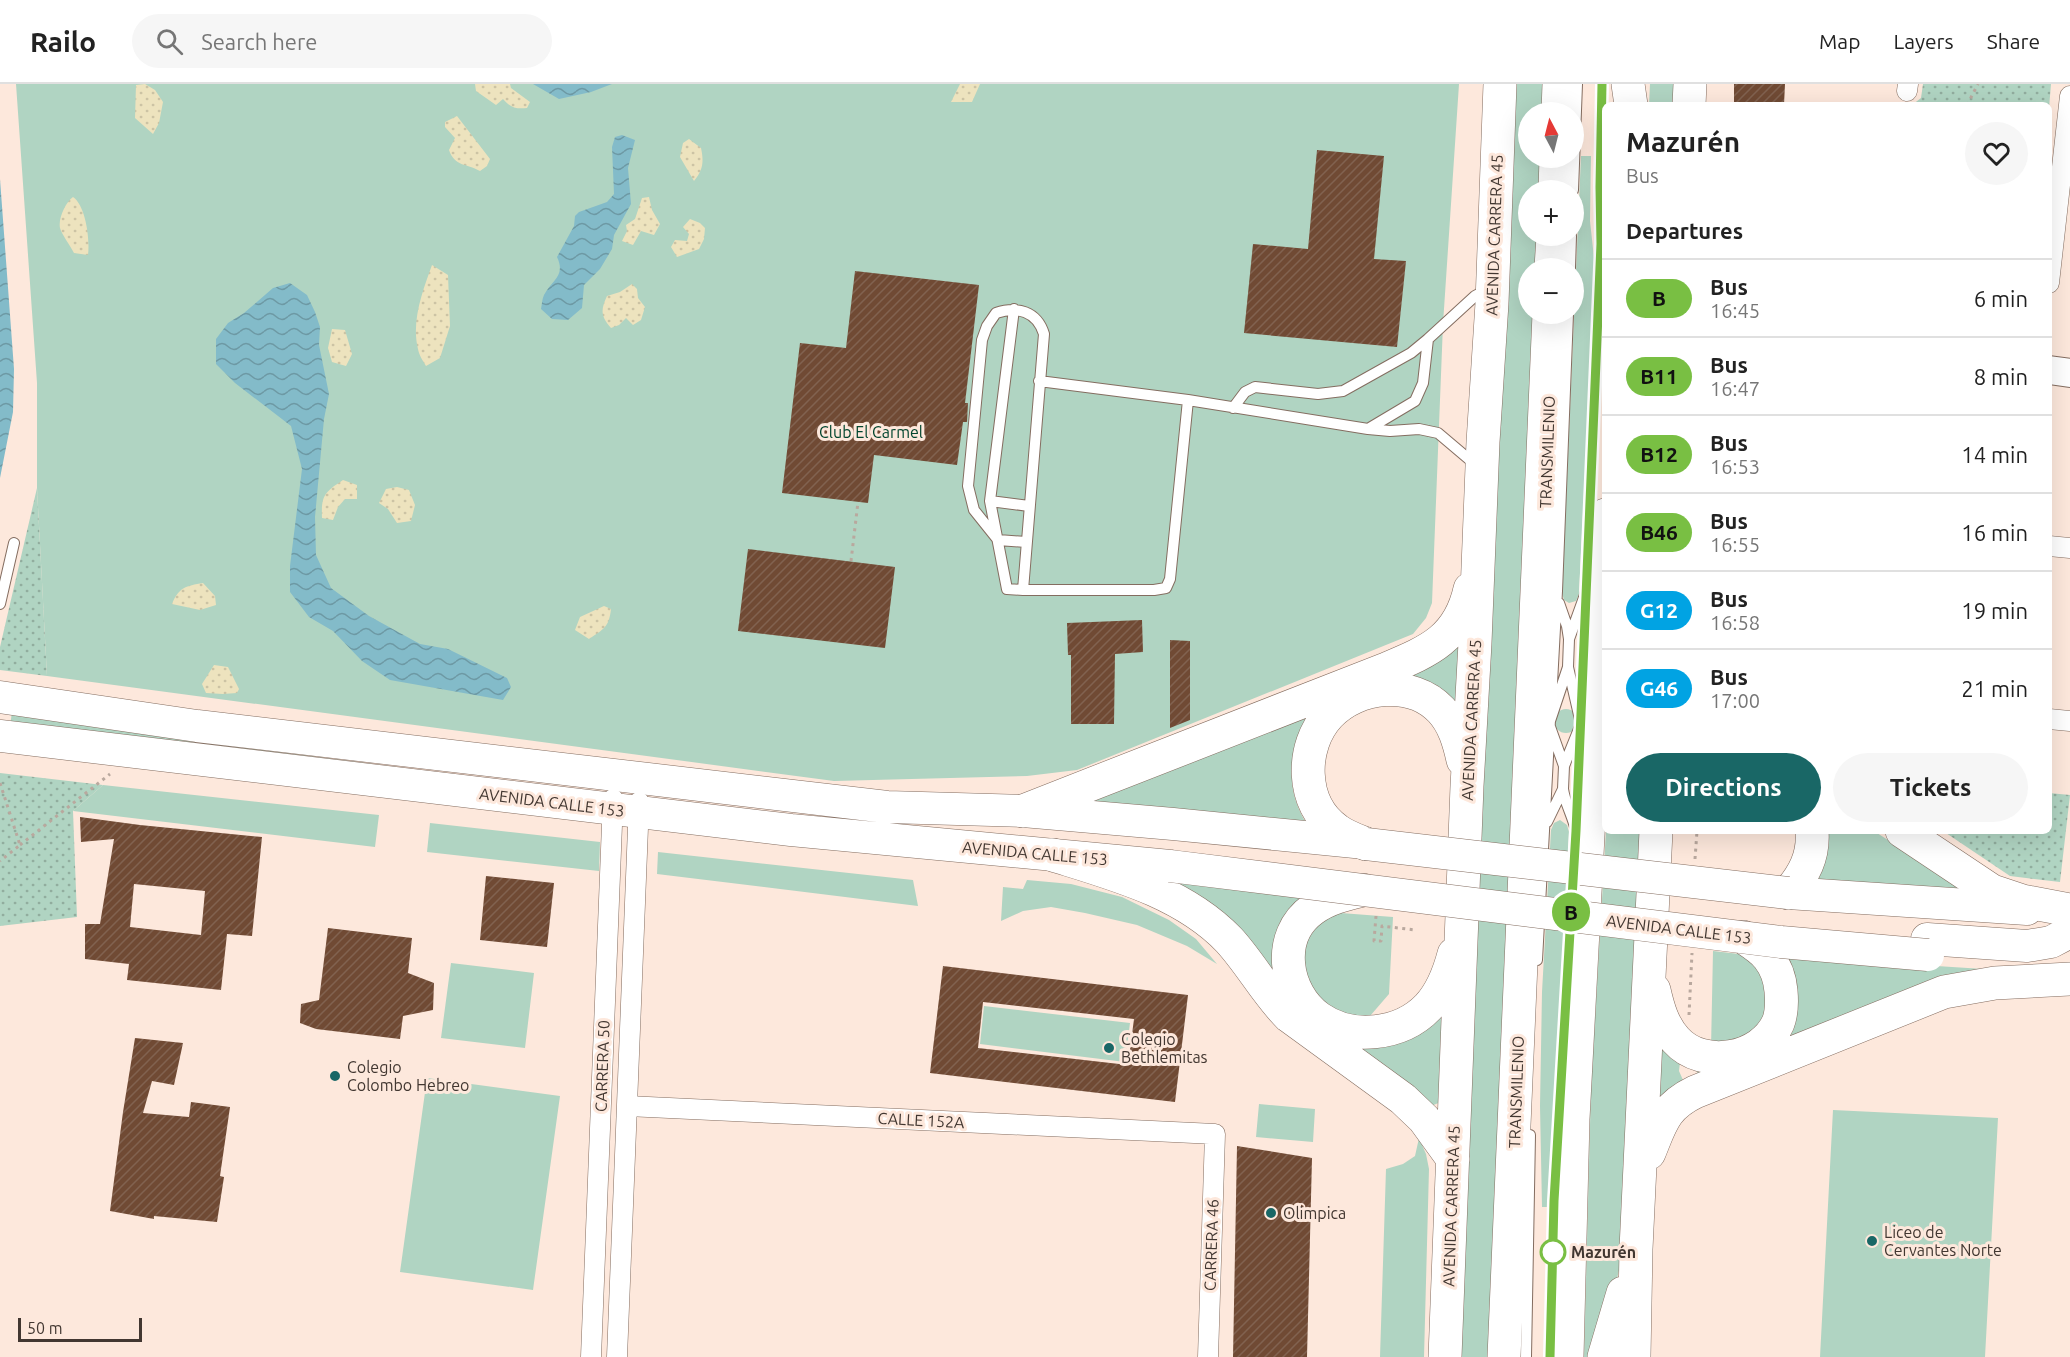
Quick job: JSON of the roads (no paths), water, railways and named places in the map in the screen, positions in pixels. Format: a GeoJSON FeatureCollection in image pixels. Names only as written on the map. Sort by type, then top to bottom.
{"type":"FeatureCollection","features":[{"type":"Feature","properties":{"kind":"highway","name":"AVENIDA CARRERA 45"},"geometry":{"type":"LineString","coordinates":[[1445,1357],[1467,786],[1493,286],[1500,84]]}},
{"type":"Feature","properties":{"kind":"highway"},"geometry":{"type":"LineString","coordinates":[[1558,102],[1559,84]]}},
{"type":"Feature","properties":{"kind":"highway"},"geometry":{"type":"LineString","coordinates":[[1623,102],[1626,84]]}},
{"type":"Feature","properties":{"kind":"highway"},"geometry":{"type":"LineString","coordinates":[[1626,84],[1631,102]]}},
{"type":"Feature","properties":{"kind":"highway"},"geometry":{"type":"LineString","coordinates":[[1689,102],[1690,84]]}},
{"type":"Feature","properties":{"kind":"highway"},"geometry":{"type":"LineString","coordinates":[[1504,1357],[1549,324]]}},
{"type":"Feature","properties":{"kind":"highway"},"geometry":{"type":"LineString","coordinates":[[1567,1357],[1573,1119],[1597,525]]}},
{"type":"Feature","properties":{"kind":"highway"},"geometry":{"type":"LineString","coordinates":[[1023,811],[1375,674],[1427,651],[1444,639],[1461,617],[1468,599],[1479,547]]}},
{"type":"Feature","properties":{"kind":"highway"},"geometry":{"type":"LineString","coordinates":[[1366,844],[1336,830],[1326,820],[1311,792],[1308,776],[1312,743],[1319,728],[1329,715],[1349,700],[1372,691],[1389,689],[1421,696],[1435,705],[1448,720],[1457,737],[1464,761],[1467,786]]}},
{"type":"Feature","properties":{"kind":"highway"},"geometry":{"type":"LineString","coordinates":[[1634,1357],[1636,1249],[1656,834]]}},
{"type":"Feature","properties":{"kind":"highway"},"geometry":{"type":"LineString","coordinates":[[1788,893],[1805,872],[1811,850],[1812,834]]}},
{"type":"Feature","properties":{"kind":"highway"},"geometry":{"type":"LineString","coordinates":[[1906,834],[1992,891],[2022,901],[2070,911]]}},
{"type":"Feature","properties":{"kind":"highway"},"geometry":{"type":"LineString","coordinates":[[1053,855],[1148,887],[1173,899],[1209,922],[1247,961],[1274,1000],[1289,1016],[1403,1099],[1424,1119],[1453,1159]]}},
{"type":"Feature","properties":{"kind":"highway"},"geometry":{"type":"LineString","coordinates":[[1370,903],[1333,898],[1311,910],[1298,923],[1287,955],[1288,970],[1302,1001],[1321,1019],[1347,1030],[1381,1032],[1394,1029],[1410,1021],[1428,1006],[1450,972],[1462,920]]}},
{"type":"Feature","properties":{"kind":"highway"},"geometry":{"type":"LineString","coordinates":[[1649,973],[1660,1014],[1676,1041],[1696,1054],[1711,1057],[1731,1057],[1749,1052],[1766,1040],[1778,1023],[1782,1004],[1776,969],[1761,950],[1743,937]]}},
{"type":"Feature","properties":{"kind":"highway"},"geometry":{"type":"LineString","coordinates":[[1641,1171],[1670,1108],[1676,1102],[1695,1092],[1944,992],[1995,983],[2070,979]]}},
{"type":"Feature","properties":{"kind":"highway"},"geometry":{"type":"LineString","coordinates":[[1604,1357],[1636,1249]]}},
{"type":"Feature","properties":{"kind":"main road","name":"AVENIDA CALLE 153"},"geometry":{"type":"LineString","coordinates":[[0,697],[197,726],[887,807],[1023,811],[1173,824],[1788,893],[2070,911]]}},
{"type":"Feature","properties":{"kind":"main road","name":"AVENIDA CALLE 153"},"geometry":{"type":"LineString","coordinates":[[0,736],[791,830],[1053,855],[1170,860],[1370,903],[1743,937],[1928,947],[2027,946],[2051,942],[2070,932]]}},
{"type":"Feature","properties":{"kind":"main road","name":"AVENIDA CALLE 153"},"geometry":{"type":"LineString","coordinates":[[887,807],[949,837],[1771,926],[1928,947],[2070,970]]}},
{"type":"Feature","properties":{"kind":"street"},"geometry":{"type":"LineString","coordinates":[[2052,256],[2070,96]]}},
{"type":"Feature","properties":{"kind":"street"},"geometry":{"type":"LineString","coordinates":[[2052,370],[2070,373]]}},
{"type":"Feature","properties":{"kind":"street"},"geometry":{"type":"LineString","coordinates":[[2052,546],[2070,548]]}},
{"type":"Feature","properties":{"kind":"street"},"geometry":{"type":"LineString","coordinates":[[2052,718],[2070,721]]}},
{"type":"Feature","properties":{"kind":"street","name":"CARRERA 50"},"geometry":{"type":"LineString","coordinates":[[591,1357],[627,776]]}},
{"type":"Feature","properties":{"kind":"street","name":"CARRERA 50"},"geometry":{"type":"LineString","coordinates":[[617,1357],[627,1106],[625,811],[627,776]]}},
{"type":"Feature","properties":{"kind":"street","name":"CALLE 152A"},"geometry":{"type":"LineString","coordinates":[[627,1106],[1215,1134]]}},
{"type":"Feature","properties":{"kind":"street","name":"CARRERA 46"},"geometry":{"type":"LineString","coordinates":[[1208,1357],[1215,1134]]}},
{"type":"Feature","properties":{"kind":"lane"},"geometry":{"type":"LineString","coordinates":[[1573,180],[1577,84]]}},
{"type":"Feature","properties":{"kind":"lane"},"geometry":{"type":"LineString","coordinates":[[1597,525],[1602,84]]}},
{"type":"Feature","properties":{"kind":"lane"},"geometry":{"type":"LineString","coordinates":[[1233,408],[1245,392],[1255,387],[1318,394],[1343,391],[1411,353],[1475,296],[1493,286]]}},
{"type":"Feature","properties":{"kind":"lane"},"geometry":{"type":"LineString","coordinates":[[1014,309],[990,501],[1007,589],[1154,590],[1166,588],[1170,579],[1188,400]]}},
{"type":"Feature","properties":{"kind":"lane"},"geometry":{"type":"LineString","coordinates":[[1023,590],[1044,334],[1041,324],[1024,312],[1014,309],[996,313],[987,326],[982,340],[968,486],[974,510],[998,540],[1026,542]]}},
{"type":"Feature","properties":{"kind":"lane","name":"TRANSMILENIO"},"geometry":{"type":"LineString","coordinates":[[1537,971],[1557,591],[1568,324]]}},
{"type":"Feature","properties":{"kind":"lane"},"geometry":{"type":"LineString","coordinates":[[1368,429],[1415,401],[1423,383],[1428,339]]}},
{"type":"Feature","properties":{"kind":"lane"},"geometry":{"type":"LineString","coordinates":[[1039,381],[1188,400],[1368,429],[1390,431],[1419,429],[1438,433],[1482,470]]}},
{"type":"Feature","properties":{"kind":"lane"},"geometry":{"type":"LineString","coordinates":[[990,501],[1029,506]]}},
{"type":"Feature","properties":{"kind":"lane"},"geometry":{"type":"LineString","coordinates":[[1,601],[14,543]]}},
{"type":"Feature","properties":{"kind":"lane"},"geometry":{"type":"LineString","coordinates":[[0,571],[1,601]]}},
{"type":"Feature","properties":{"kind":"lane","name":"TRANSMILENIO"},"geometry":{"type":"LineString","coordinates":[[1575,842],[1572,815],[1563,789],[1564,766],[1581,724],[1568,666],[1569,639],[1586,586],[1585,628]]}},
{"type":"Feature","properties":{"kind":"lane","name":"TRANSMILENIO"},"geometry":{"type":"LineString","coordinates":[[1557,591],[1569,639]]}},
{"type":"Feature","properties":{"kind":"lane","name":"TRANSMILENIO"},"geometry":{"type":"LineString","coordinates":[[1564,766],[1549,724],[1568,666]]}},
{"type":"Feature","properties":{"kind":"lane","name":"TRANSMILENIO"},"geometry":{"type":"LineString","coordinates":[[1580,759],[1583,676]]}},
{"type":"Feature","properties":{"kind":"lane","name":"TRANSMILENIO"},"geometry":{"type":"LineString","coordinates":[[1545,828],[1563,789]]}},
{"type":"Feature","properties":{"kind":"lane","name":"TRANSMILENIO"},"geometry":{"type":"LineString","coordinates":[[1573,876],[1578,795]]}},
{"type":"Feature","properties":{"kind":"lane"},"geometry":{"type":"LineString","coordinates":[[1570,932],[1571,910]]}},
{"type":"Feature","properties":{"kind":"lane","name":"TRANSMILENIO"},"geometry":{"type":"LineString","coordinates":[[1526,1357],[1530,1124]]}},
{"type":"Feature","properties":{"kind":"lane"},"geometry":{"type":"LineString","coordinates":[[1550,1357],[1556,1165]]}},
{"type":"Feature","properties":{"kind":"water"},"geometry":{"type":"Polygon","coordinates":[[[533,84],[612,84],[591,92],[559,99],[533,84]]]}},
{"type":"Feature","properties":{"kind":"water"},"geometry":{"type":"Polygon","coordinates":[[[622,135],[635,140],[628,168],[631,204],[614,235],[612,249],[600,269],[584,285],[582,308],[568,320],[552,319],[541,309],[544,295],[559,273],[557,257],[574,226],[575,216],[579,212],[607,202],[614,194],[612,147],[615,137],[622,135]]]}},
{"type":"Feature","properties":{"kind":"water"},"geometry":{"type":"Polygon","coordinates":[[[0,179],[14,369],[13,412],[0,478],[0,179]]]}},
{"type":"Feature","properties":{"kind":"water"},"geometry":{"type":"Polygon","coordinates":[[[290,283],[307,295],[320,327],[319,345],[329,394],[324,419],[315,517],[316,555],[331,588],[369,616],[420,644],[448,649],[507,678],[511,687],[503,700],[390,680],[362,661],[333,631],[309,617],[290,592],[290,566],[302,469],[291,426],[235,383],[216,364],[216,339],[228,323],[244,313],[273,288],[290,283]]]}},
{"type":"Feature","properties":{"kind":"place","name":"Colegio Bethlemitas"},"geometry":{"type":"Point","coordinates":[1109,1048]}},
{"type":"Feature","properties":{"kind":"place","name":"Colegio Colombo Hebreo"},"geometry":{"type":"Point","coordinates":[335,1076]}},
{"type":"Feature","properties":{"kind":"place","name":"Olimpica"},"geometry":{"type":"Point","coordinates":[1271,1213]}},
{"type":"Feature","properties":{"kind":"place","name":"Liceo de Cervantes Norte"},"geometry":{"type":"Point","coordinates":[1872,1241]}},
{"type":"Feature","properties":{"kind":"place","name":"Mazurén"},"geometry":{"type":"Point","coordinates":[1553,1252]}},
{"type":"Feature","properties":{"kind":"park label","name":"Club El Carmel"},"geometry":{"type":"Point","coordinates":[871,432]}}]}
